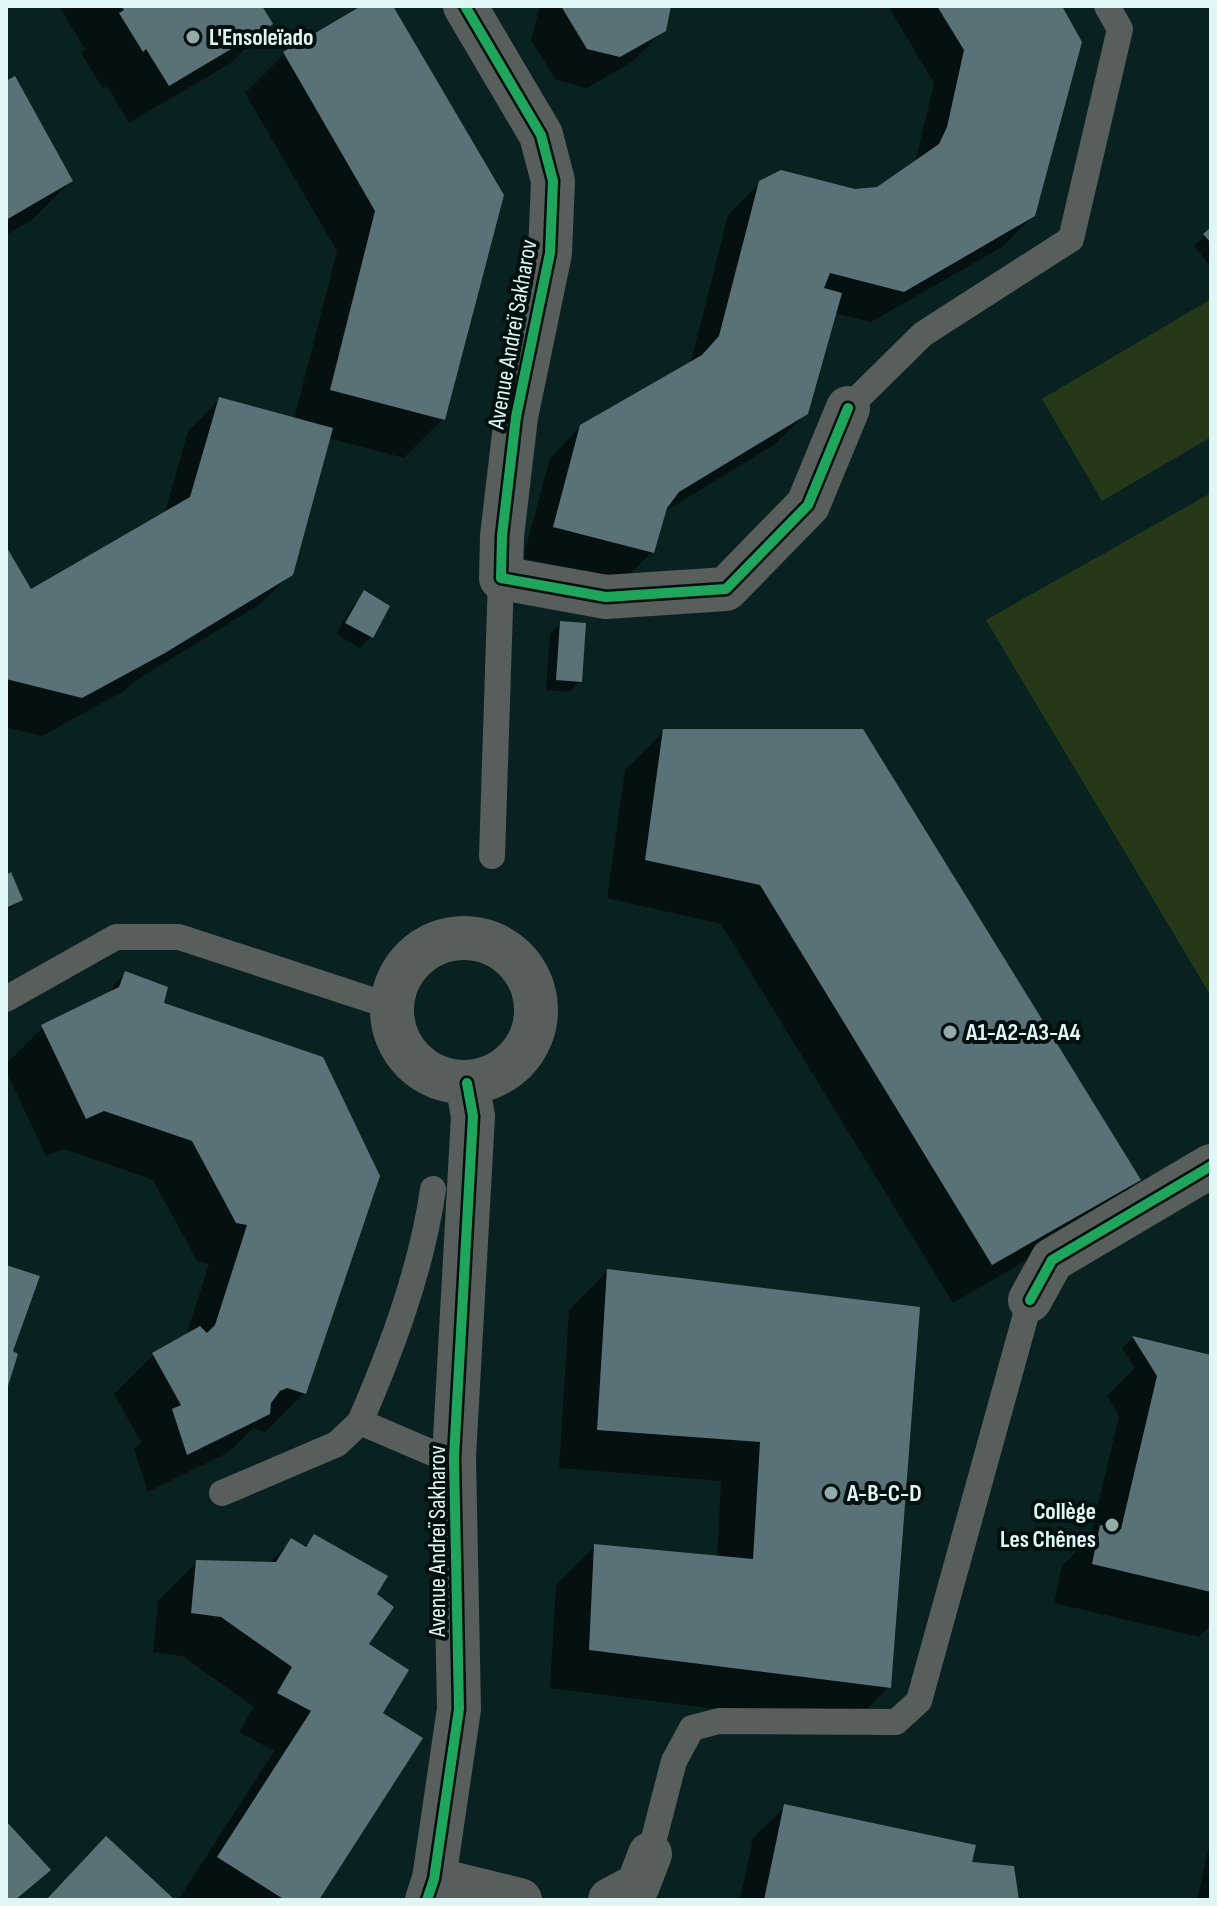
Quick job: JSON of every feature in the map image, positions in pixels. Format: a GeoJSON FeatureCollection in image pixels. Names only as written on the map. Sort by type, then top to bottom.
{"type":"FeatureCollection","features":[{"type":"Feature","properties":{"kind":"street","name":"Avenue Andreï Sakharov"},"geometry":{"type":"LineString","coordinates":[[465,6],[541,135],[553,181],[550,253],[516,417],[502,536],[501,578]]}},
{"type":"Feature","properties":{"kind":"street"},"geometry":{"type":"LineString","coordinates":[[501,578],[606,597],[726,589],[808,505],[848,408]]}},
{"type":"Feature","properties":{"kind":"street"},"geometry":{"type":"LineString","coordinates":[[453,937],[486,940],[515,958],[533,986],[537,1020],[525,1051],[500,1074],[467,1083],[438,1078],[412,1062],[395,1037],[390,1006],[399,974],[422,949],[453,937]]}},
{"type":"Feature","properties":{"kind":"street","name":"Avenue Andreï Sakharov"},"geometry":{"type":"LineString","coordinates":[[430,1889],[459,1709],[454,1457],[473,1116],[467,1083]]}},
{"type":"Feature","properties":{"kind":"street"},"geometry":{"type":"LineString","coordinates":[[1030,1300],[1052,1260],[1211,1166]]}},
{"type":"Feature","properties":{"kind":"street"},"geometry":{"type":"LineString","coordinates":[[610,1900],[638,1885],[650,1854]]}},
{"type":"Feature","properties":{"kind":"street"},"geometry":{"type":"LineString","coordinates":[[430,1889],[520,1900]]}},
{"type":"Feature","properties":{"kind":"lane"},"geometry":{"type":"LineString","coordinates":[[848,408],[923,334],[1071,239],[1120,29],[1107,6]]}},
{"type":"Feature","properties":{"kind":"lane"},"geometry":{"type":"LineString","coordinates":[[492,856],[501,578]]}},
{"type":"Feature","properties":{"kind":"lane"},"geometry":{"type":"LineString","coordinates":[[6,999],[116,937],[179,937],[390,1006]]}},
{"type":"Feature","properties":{"kind":"lane"},"geometry":{"type":"LineString","coordinates":[[222,1493],[337,1444],[360,1422],[379,1378],[426,1234],[433,1189]]}},
{"type":"Feature","properties":{"kind":"lane"},"geometry":{"type":"LineString","coordinates":[[650,1854],[674,1761],[692,1728],[719,1721],[896,1722],[919,1701],[1030,1300]]}},
{"type":"Feature","properties":{"kind":"lane"},"geometry":{"type":"LineString","coordinates":[[360,1422],[435,1454],[454,1457]]}},
{"type":"Feature","properties":{"kind":"green space"},"geometry":{"type":"Polygon","coordinates":[[[1211,299],[1211,437],[1102,501],[1042,399],[1211,299]]]}},
{"type":"Feature","properties":{"kind":"green space"},"geometry":{"type":"Polygon","coordinates":[[[1211,493],[1211,996],[986,620],[1211,493]]]}},
{"type":"Feature","properties":{"kind":"building","name":"L'Ensoleïado"},"geometry":{"type":"Polygon","coordinates":[[[121,6],[262,6],[273,24],[169,86],[119,13],[124,10],[121,6]]]}},
{"type":"Feature","properties":{"kind":"building"},"geometry":{"type":"Polygon","coordinates":[[[361,6],[393,6],[504,195],[445,420],[330,390],[375,211],[283,52],[361,6]]]}},
{"type":"Feature","properties":{"kind":"building"},"geometry":{"type":"Polygon","coordinates":[[[561,6],[671,6],[666,31],[620,57],[587,49],[561,6]]]}},
{"type":"Feature","properties":{"kind":"building"},"geometry":{"type":"Polygon","coordinates":[[[937,6],[1062,6],[1082,42],[1035,216],[904,292],[830,273],[824,288],[842,293],[808,414],[679,492],[667,508],[654,553],[553,527],[580,425],[702,355],[719,336],[759,181],[781,170],[855,189],[877,187],[939,144],[947,127],[964,50],[937,6]]]}},
{"type":"Feature","properties":{"kind":"building"},"geometry":{"type":"Polygon","coordinates":[[[15,76],[73,181],[6,220],[6,81],[15,76]]]}},
{"type":"Feature","properties":{"kind":"building"},"geometry":{"type":"Polygon","coordinates":[[[1211,227],[1211,243],[1203,234],[1211,227]]]}},
{"type":"Feature","properties":{"kind":"building"},"geometry":{"type":"Polygon","coordinates":[[[219,397],[333,428],[293,575],[165,653],[82,698],[6,679],[6,546],[31,589],[190,497],[219,397]]]}},
{"type":"Feature","properties":{"kind":"building"},"geometry":{"type":"Polygon","coordinates":[[[364,590],[390,606],[373,638],[345,623],[364,590]]]}},
{"type":"Feature","properties":{"kind":"building"},"geometry":{"type":"Polygon","coordinates":[[[560,621],[586,623],[582,682],[556,680],[560,621]]]}},
{"type":"Feature","properties":{"kind":"building","name":"A1-A2-A3-A4"},"geometry":{"type":"Polygon","coordinates":[[[663,729],[863,729],[1141,1180],[992,1265],[760,885],[645,860],[663,729]]]}},
{"type":"Feature","properties":{"kind":"building"},"geometry":{"type":"Polygon","coordinates":[[[11,872],[23,900],[6,908],[6,875],[11,872]]]}},
{"type":"Feature","properties":{"kind":"building"},"geometry":{"type":"Polygon","coordinates":[[[125,971],[168,987],[164,1003],[323,1057],[380,1176],[306,1394],[287,1388],[280,1391],[271,1403],[270,1414],[187,1455],[172,1409],[181,1405],[152,1353],[200,1326],[207,1333],[215,1325],[247,1225],[236,1223],[192,1141],[104,1111],[86,1119],[41,1025],[119,987],[125,971]]]}},
{"type":"Feature","properties":{"kind":"building"},"geometry":{"type":"Polygon","coordinates":[[[6,1265],[40,1276],[13,1351],[18,1354],[7,1389],[6,1265]]]}},
{"type":"Feature","properties":{"kind":"building","name":"A-B-C-D"},"geometry":{"type":"Polygon","coordinates":[[[607,1269],[920,1307],[891,1688],[589,1650],[594,1544],[753,1559],[760,1442],[597,1430],[607,1269]]]}},
{"type":"Feature","properties":{"kind":"building"},"geometry":{"type":"Polygon","coordinates":[[[1132,1336],[1211,1355],[1211,1592],[1092,1564],[1100,1525],[1121,1529],[1157,1376],[1132,1336]]]}},
{"type":"Feature","properties":{"kind":"building"},"geometry":{"type":"Polygon","coordinates":[[[314,1534],[388,1576],[377,1594],[394,1607],[369,1644],[409,1670],[383,1713],[423,1738],[319,1900],[285,1900],[217,1857],[311,1711],[277,1693],[292,1667],[221,1617],[191,1613],[196,1560],[276,1562],[291,1538],[306,1547],[314,1534]]]}},
{"type":"Feature","properties":{"kind":"building"},"geometry":{"type":"Polygon","coordinates":[[[784,1804],[976,1845],[972,1862],[1014,1866],[1019,1900],[764,1900],[784,1804]]]}},
{"type":"Feature","properties":{"kind":"building"},"geometry":{"type":"Polygon","coordinates":[[[6,1821],[51,1870],[15,1900],[6,1900],[6,1821]]]}},
{"type":"Feature","properties":{"kind":"building"},"geometry":{"type":"Polygon","coordinates":[[[106,1836],[175,1900],[46,1900],[106,1836]]]}},
{"type":"Feature","properties":{"kind":"cycle path"},"geometry":{"type":"LineString","coordinates":[[465,6],[541,135],[553,181],[550,253],[516,417],[502,536],[501,578],[606,597],[726,589],[808,505],[848,408]]}},
{"type":"Feature","properties":{"kind":"cycle path"},"geometry":{"type":"LineString","coordinates":[[427,1900],[434,1879],[459,1709],[454,1457],[473,1116],[467,1083]]}},
{"type":"Feature","properties":{"kind":"cycle path"},"geometry":{"type":"LineString","coordinates":[[1030,1300],[1052,1260],[1211,1166]]}},
{"type":"Feature","properties":{"kind":"place","name":"L'Ensoleïado"},"geometry":{"type":"Point","coordinates":[193,37]}},
{"type":"Feature","properties":{"kind":"place","name":"A1-A2-A3-A4"},"geometry":{"type":"Point","coordinates":[950,1032]}},
{"type":"Feature","properties":{"kind":"place","name":"A-B-C-D"},"geometry":{"type":"Point","coordinates":[831,1493]}},
{"type":"Feature","properties":{"kind":"place","name":"Collège Les Chênes"},"geometry":{"type":"Point","coordinates":[1112,1525]}}]}
